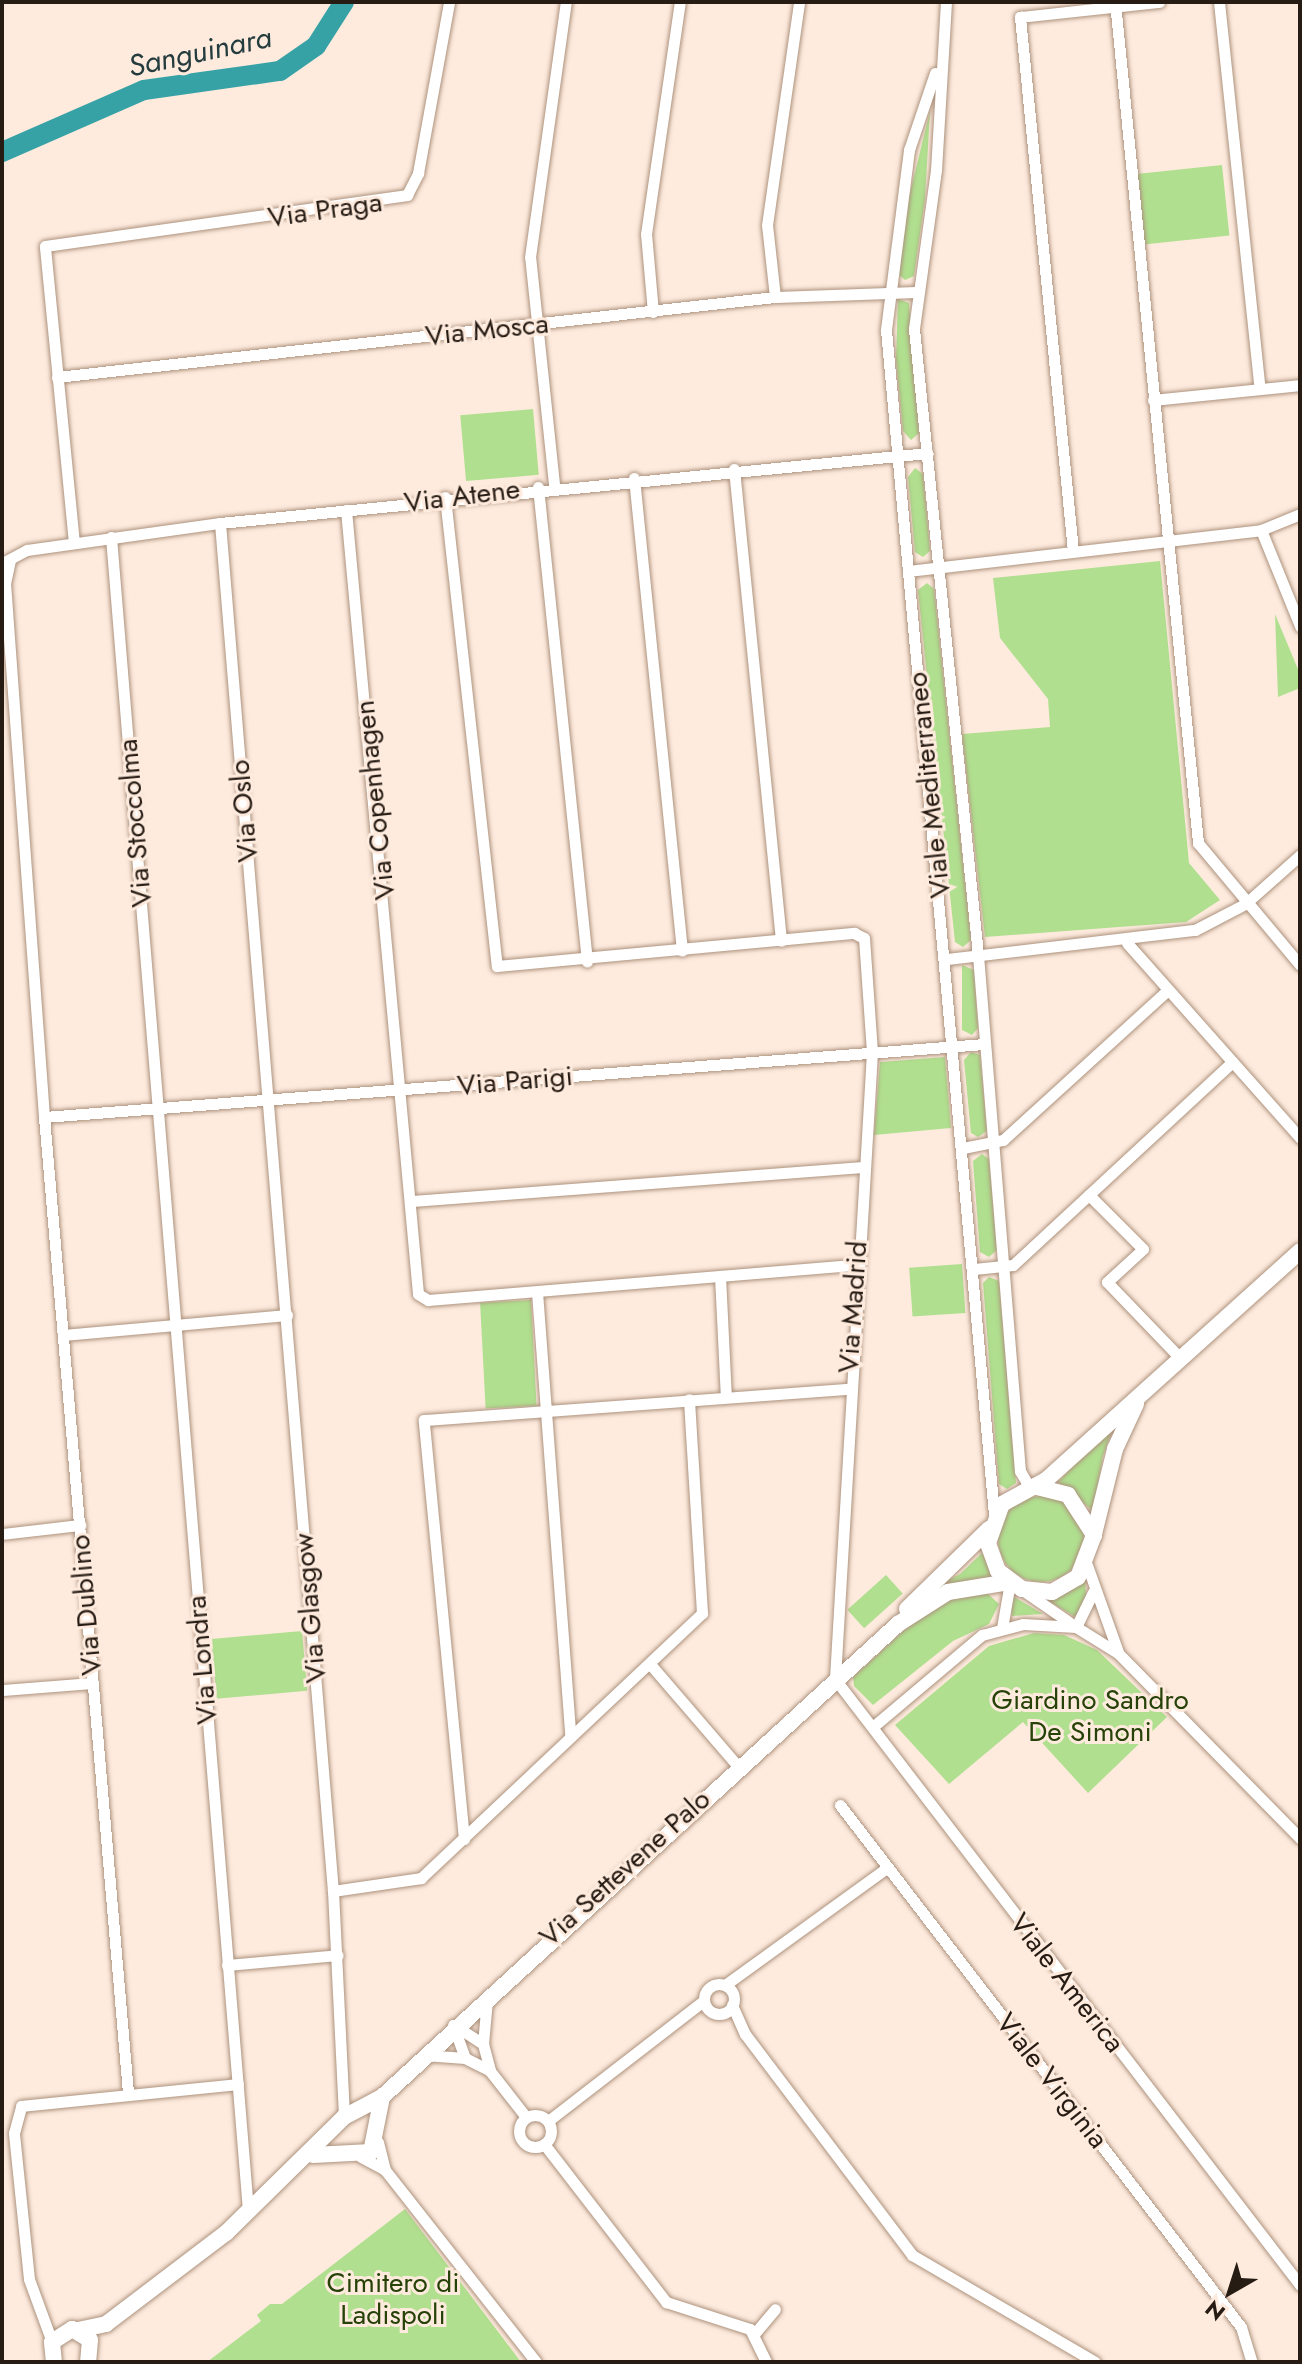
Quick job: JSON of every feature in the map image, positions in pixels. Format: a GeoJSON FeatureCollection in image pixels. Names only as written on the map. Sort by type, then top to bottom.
{"type":"FeatureCollection","features":[{"type":"Feature","properties":{"kind":"street","name":"Via Praga"},"geometry":{"type":"LineString","coordinates":[[57,377],[45,246],[403,198],[418,173],[449,2]]}},
{"type":"Feature","properties":{"kind":"street"},"geometry":{"type":"LineString","coordinates":[[554,484],[530,251],[566,2]]}},
{"type":"Feature","properties":{"kind":"street"},"geometry":{"type":"LineString","coordinates":[[653,312],[646,226],[680,2]]}},
{"type":"Feature","properties":{"kind":"street"},"geometry":{"type":"LineString","coordinates":[[775,297],[767,222],[799,2]]}},
{"type":"Feature","properties":{"kind":"street","name":"Viale Mediterraneo"},"geometry":{"type":"LineString","coordinates":[[946,2],[939,61],[936,170],[917,292],[938,568],[1006,1266],[1020,1471],[1034,1487]]}},
{"type":"Feature","properties":{"kind":"street"},"geometry":{"type":"LineString","coordinates":[[1073,551],[1020,17],[1115,4],[1159,2]]}},
{"type":"Feature","properties":{"kind":"street"},"geometry":{"type":"LineString","coordinates":[[1219,2],[1259,385]]}},
{"type":"Feature","properties":{"kind":"street"},"geometry":{"type":"LineString","coordinates":[[1115,4],[1198,843],[1245,904],[1300,965]]}},
{"type":"Feature","properties":{"kind":"street","name":"Viale Mediterraneo"},"geometry":{"type":"LineString","coordinates":[[939,61],[909,150],[888,288],[897,457],[947,959],[992,1521]]}},
{"type":"Feature","properties":{"kind":"street","name":"Via Mosca"},"geometry":{"type":"LineString","coordinates":[[57,377],[775,297],[888,288],[917,292]]}},
{"type":"Feature","properties":{"kind":"street"},"geometry":{"type":"LineString","coordinates":[[57,377],[74,543]]}},
{"type":"Feature","properties":{"kind":"street"},"geometry":{"type":"LineString","coordinates":[[1153,400],[1259,385],[1300,385]]}},
{"type":"Feature","properties":{"kind":"street","name":"Via Atene"},"geometry":{"type":"LineString","coordinates":[[6,561],[74,543],[220,523],[554,484],[928,453]]}},
{"type":"Feature","properties":{"kind":"street"},"geometry":{"type":"LineString","coordinates":[[445,497],[498,967],[587,961],[781,941],[734,469]]}},
{"type":"Feature","properties":{"kind":"street"},"geometry":{"type":"LineString","coordinates":[[634,478],[682,951]]}},
{"type":"Feature","properties":{"kind":"street"},"geometry":{"type":"LineString","coordinates":[[538,487],[587,961]]}},
{"type":"Feature","properties":{"kind":"street","name":"Via Copenhagen"},"geometry":{"type":"LineString","coordinates":[[346,510],[403,1090],[420,1297],[537,1292]]}},
{"type":"Feature","properties":{"kind":"street"},"geometry":{"type":"LineString","coordinates":[[908,571],[1261,530],[1300,514]]}},
{"type":"Feature","properties":{"kind":"street","name":"Via Oslo"},"geometry":{"type":"LineString","coordinates":[[220,523],[269,1100]]}},
{"type":"Feature","properties":{"kind":"street"},"geometry":{"type":"LineString","coordinates":[[1261,530],[1300,626]]}},
{"type":"Feature","properties":{"kind":"street","name":"Via Stoccolma"},"geometry":{"type":"LineString","coordinates":[[111,537],[158,1108]]}},
{"type":"Feature","properties":{"kind":"street","name":"Via Dublino"},"geometry":{"type":"LineString","coordinates":[[6,561],[5,583],[44,1117],[128,2093]]}},
{"type":"Feature","properties":{"kind":"street"},"geometry":{"type":"LineString","coordinates":[[2,741],[16,740]]}},
{"type":"Feature","properties":{"kind":"street"},"geometry":{"type":"LineString","coordinates":[[947,959],[1127,943],[1206,927],[1245,904],[1300,855]]}},
{"type":"Feature","properties":{"kind":"street","name":"Via Madrid"},"geometry":{"type":"LineString","coordinates":[[781,941],[862,936],[872,1052],[847,1389],[835,1679]]}},
{"type":"Feature","properties":{"kind":"street"},"geometry":{"type":"LineString","coordinates":[[1127,943],[1300,1138]]}},
{"type":"Feature","properties":{"kind":"street"},"geometry":{"type":"LineString","coordinates":[[963,1148],[994,1145],[1168,990]]}},
{"type":"Feature","properties":{"kind":"street","name":"Via Parigi"},"geometry":{"type":"LineString","coordinates":[[44,1117],[985,1044]]}},
{"type":"Feature","properties":{"kind":"street"},"geometry":{"type":"LineString","coordinates":[[974,1269],[1006,1266],[1089,1195],[1232,1062]]}},
{"type":"Feature","properties":{"kind":"street","name":"Via Glasgow"},"geometry":{"type":"LineString","coordinates":[[269,1100],[338,1955],[345,2118]]}},
{"type":"Feature","properties":{"kind":"street","name":"Via Londra"},"geometry":{"type":"LineString","coordinates":[[158,1108],[248,2212]]}},
{"type":"Feature","properties":{"kind":"street"},"geometry":{"type":"LineString","coordinates":[[411,1201],[864,1167]]}},
{"type":"Feature","properties":{"kind":"street"},"geometry":{"type":"LineString","coordinates":[[1089,1195],[1143,1249],[1107,1282],[1181,1359]]}},
{"type":"Feature","properties":{"kind":"street"},"geometry":{"type":"LineString","coordinates":[[1300,1251],[1141,1396],[992,1521],[991,1558],[1013,1584],[1118,1653],[1300,1838]]}},
{"type":"Feature","properties":{"kind":"street"},"geometry":{"type":"LineString","coordinates":[[570,1736],[537,1292],[856,1265]]}},
{"type":"Feature","properties":{"kind":"street"},"geometry":{"type":"LineString","coordinates":[[720,1276],[726,1397]]}},
{"type":"Feature","properties":{"kind":"street"},"geometry":{"type":"LineString","coordinates":[[63,1335],[287,1315]]}},
{"type":"Feature","properties":{"kind":"street"},"geometry":{"type":"LineString","coordinates":[[464,1839],[424,1420],[847,1389]]}},
{"type":"Feature","properties":{"kind":"street"},"geometry":{"type":"LineString","coordinates":[[1118,1653],[1087,1565],[1119,1437],[1141,1396]]}},
{"type":"Feature","properties":{"kind":"street"},"geometry":{"type":"LineString","coordinates":[[333,1891],[414,1882],[464,1839],[700,1615],[689,1399]]}},
{"type":"Feature","properties":{"kind":"street"},"geometry":{"type":"LineString","coordinates":[[1034,1487],[1081,1505],[1094,1535]]}},
{"type":"Feature","properties":{"kind":"street","name":"Via Settevene Palo"},"geometry":{"type":"LineString","coordinates":[[90,2357],[106,2324],[248,2212],[313,2155],[345,2118],[382,2097],[420,2055],[737,1765],[898,1624],[992,1521]]}},
{"type":"Feature","properties":{"kind":"street"},"geometry":{"type":"LineString","coordinates":[[2,1534],[80,1525]]}},
{"type":"Feature","properties":{"kind":"street"},"geometry":{"type":"LineString","coordinates":[[1013,1584],[1066,1586],[1087,1565]]}},
{"type":"Feature","properties":{"kind":"street"},"geometry":{"type":"LineString","coordinates":[[1002,1628],[1013,1584]]}},
{"type":"Feature","properties":{"kind":"street","name":"Via Settevene Palo"},"geometry":{"type":"LineString","coordinates":[[898,1624],[948,1592],[1013,1584]]}},
{"type":"Feature","properties":{"kind":"street"},"geometry":{"type":"LineString","coordinates":[[1076,1627],[1094,1588]]}},
{"type":"Feature","properties":{"kind":"street"},"geometry":{"type":"LineString","coordinates":[[875,1725],[975,1639],[1002,1628],[1076,1627]]}},
{"type":"Feature","properties":{"kind":"street"},"geometry":{"type":"LineString","coordinates":[[650,1664],[737,1765]]}},
{"type":"Feature","properties":{"kind":"street","name":"Viale America"},"geometry":{"type":"LineString","coordinates":[[835,1679],[875,1725],[1300,2285]]}},
{"type":"Feature","properties":{"kind":"street"},"geometry":{"type":"LineString","coordinates":[[2,1690],[93,1683]]}},
{"type":"Feature","properties":{"kind":"street","name":"Viale Virginia"},"geometry":{"type":"LineString","coordinates":[[840,1805],[1241,2327],[1252,2362]]}},
{"type":"Feature","properties":{"kind":"street"},"geometry":{"type":"LineString","coordinates":[[711,2009],[710,1986],[725,1985],[888,1867]]}},
{"type":"Feature","properties":{"kind":"street"},"geometry":{"type":"LineString","coordinates":[[227,1965],[338,1955]]}},
{"type":"Feature","properties":{"kind":"street"},"geometry":{"type":"LineString","coordinates":[[725,1985],[745,2034],[914,2257],[1095,2362]]}},
{"type":"Feature","properties":{"kind":"street"},"geometry":{"type":"LineString","coordinates":[[489,1992],[483,2044],[490,2071],[526,2117],[548,2121]]}},
{"type":"Feature","properties":{"kind":"street"},"geometry":{"type":"LineString","coordinates":[[544,2144],[548,2121],[683,2017],[732,2005]]}},
{"type":"Feature","properties":{"kind":"street"},"geometry":{"type":"LineString","coordinates":[[711,2009],[745,2034]]}},
{"type":"Feature","properties":{"kind":"street"},"geometry":{"type":"LineString","coordinates":[[453,2025],[483,2044]]}},
{"type":"Feature","properties":{"kind":"street"},"geometry":{"type":"LineString","coordinates":[[453,2025],[465,2058]]}},
{"type":"Feature","properties":{"kind":"street"},"geometry":{"type":"LineString","coordinates":[[420,2055],[465,2058],[490,2071]]}},
{"type":"Feature","properties":{"kind":"street"},"geometry":{"type":"LineString","coordinates":[[50,2355],[45,2315],[29,2279],[17,2112],[28,2102],[238,2084]]}},
{"type":"Feature","properties":{"kind":"street"},"geometry":{"type":"LineString","coordinates":[[382,2097],[378,2136],[385,2170]]}},
{"type":"Feature","properties":{"kind":"street"},"geometry":{"type":"LineString","coordinates":[[526,2117],[521,2140],[544,2144],[666,2302],[755,2333]]}},
{"type":"Feature","properties":{"kind":"street"},"geometry":{"type":"LineString","coordinates":[[343,2152],[345,2118],[378,2136]]}},
{"type":"Feature","properties":{"kind":"street"},"geometry":{"type":"LineString","coordinates":[[361,2157],[378,2136]]}},
{"type":"Feature","properties":{"kind":"street"},"geometry":{"type":"LineString","coordinates":[[313,2155],[343,2152],[361,2157],[385,2170],[536,2362]]}},
{"type":"Feature","properties":{"kind":"street"},"geometry":{"type":"LineString","coordinates":[[755,2333],[775,2309]]}},
{"type":"Feature","properties":{"kind":"street"},"geometry":{"type":"LineString","coordinates":[[45,2315],[72,2330]]}},
{"type":"Feature","properties":{"kind":"street","name":"Via Settevene Palo"},"geometry":{"type":"LineString","coordinates":[[50,2355],[72,2330],[106,2324]]}},
{"type":"Feature","properties":{"kind":"street","name":"Via Settevene Palo"},"geometry":{"type":"LineString","coordinates":[[72,2330],[90,2357]]}},
{"type":"Feature","properties":{"kind":"street"},"geometry":{"type":"LineString","coordinates":[[755,2333],[766,2362]]}},
{"type":"Feature","properties":{"kind":"green space"},"geometry":{"type":"Polygon","coordinates":[[[930,111],[925,199],[914,276],[905,280],[898,274],[909,197],[930,111]]]}},
{"type":"Feature","properties":{"kind":"green space"},"geometry":{"type":"Polygon","coordinates":[[[1222,165],[1229,236],[1144,245],[1136,174],[1222,165]]]}},
{"type":"Feature","properties":{"kind":"green space"},"geometry":{"type":"Polygon","coordinates":[[[898,299],[909,303],[919,433],[911,440],[903,431],[896,359],[898,299]]]}},
{"type":"Feature","properties":{"kind":"green space"},"geometry":{"type":"Polygon","coordinates":[[[533,409],[539,475],[466,481],[460,415],[533,409]]]}},
{"type":"Feature","properties":{"kind":"green space"},"geometry":{"type":"Polygon","coordinates":[[[915,468],[923,474],[930,551],[923,557],[915,552],[908,477],[915,468]]]}},
{"type":"Feature","properties":{"kind":"green space"},"geometry":{"type":"Polygon","coordinates":[[[1160,561],[1189,863],[1220,900],[1186,922],[985,937],[962,734],[1050,727],[1048,699],[1000,638],[993,578],[1160,561]]]}},
{"type":"Feature","properties":{"kind":"green space"},"geometry":{"type":"Polygon","coordinates":[[[927,583],[934,589],[971,940],[963,947],[955,942],[918,590],[927,583]]]}},
{"type":"Feature","properties":{"kind":"green space"},"geometry":{"type":"Polygon","coordinates":[[[1275,614],[1300,674],[1300,688],[1278,697],[1275,614]]]}},
{"type":"Feature","properties":{"kind":"green space"},"geometry":{"type":"Polygon","coordinates":[[[962,965],[974,970],[978,1028],[972,1035],[962,1030],[962,965]]]}},
{"type":"Feature","properties":{"kind":"green space"},"geometry":{"type":"Polygon","coordinates":[[[971,1052],[980,1055],[987,1131],[978,1137],[971,1133],[964,1060],[971,1052]]]}},
{"type":"Feature","properties":{"kind":"green space"},"geometry":{"type":"Polygon","coordinates":[[[945,1057],[951,1128],[874,1135],[880,1062],[945,1057]]]}},
{"type":"Feature","properties":{"kind":"green space"},"geometry":{"type":"Polygon","coordinates":[[[982,1154],[989,1159],[997,1250],[989,1257],[980,1252],[973,1161],[982,1154]]]}},
{"type":"Feature","properties":{"kind":"green space"},"geometry":{"type":"Polygon","coordinates":[[[962,1264],[965,1313],[913,1317],[909,1268],[962,1264]]]}},
{"type":"Feature","properties":{"kind":"green space"},"geometry":{"type":"Polygon","coordinates":[[[989,1277],[999,1281],[1016,1483],[1007,1489],[999,1484],[983,1283],[989,1277]]]}},
{"type":"Feature","properties":{"kind":"green space"},"geometry":{"type":"Polygon","coordinates":[[[531,1300],[537,1406],[486,1409],[480,1303],[531,1300]]]}},
{"type":"Feature","properties":{"kind":"green space"},"geometry":{"type":"Polygon","coordinates":[[[1115,1423],[1103,1456],[1093,1511],[1058,1482],[1115,1423]]]}},
{"type":"Feature","properties":{"kind":"green space"},"geometry":{"type":"Polygon","coordinates":[[[1041,1496],[1065,1503],[1077,1515],[1084,1539],[1077,1563],[1065,1575],[1041,1582],[1017,1575],[1005,1563],[998,1539],[1005,1515],[1017,1503],[1041,1496]]]}},
{"type":"Feature","properties":{"kind":"green space"},"geometry":{"type":"Polygon","coordinates":[[[982,1553],[995,1578],[939,1585],[960,1574],[982,1553]]]}},
{"type":"Feature","properties":{"kind":"green space"},"geometry":{"type":"Polygon","coordinates":[[[886,1575],[903,1594],[864,1628],[847,1610],[886,1575]]]}},
{"type":"Feature","properties":{"kind":"green space"},"geometry":{"type":"Polygon","coordinates":[[[1085,1579],[1087,1606],[1077,1618],[1044,1598],[1085,1579]]]}},
{"type":"Feature","properties":{"kind":"green space"},"geometry":{"type":"Polygon","coordinates":[[[986,1592],[999,1604],[989,1624],[953,1641],[873,1705],[854,1686],[853,1677],[934,1603],[986,1592]]]}},
{"type":"Feature","properties":{"kind":"green space"},"geometry":{"type":"Polygon","coordinates":[[[1009,1594],[1043,1614],[1012,1616],[1009,1594]]]}},
{"type":"Feature","properties":{"kind":"green space"},"geometry":{"type":"Polygon","coordinates":[[[302,1631],[307,1691],[217,1699],[211,1639],[302,1631]]]}},
{"type":"Feature","properties":{"kind":"green space","name":"Giardino Sandro De Simoni"},"geometry":{"type":"Polygon","coordinates":[[[1034,1633],[1064,1635],[1097,1650],[1167,1717],[1088,1793],[1023,1722],[949,1784],[895,1725],[989,1646],[1034,1633]]]}},
{"type":"Feature","properties":{"kind":"green space","name":"Cimitero di Ladispoli"},"geometry":{"type":"Polygon","coordinates":[[[405,2209],[521,2362],[207,2362],[261,2321],[257,2315],[270,2304],[282,2304],[405,2209]]]}},
{"type":"Feature","properties":{"kind":"waterway","name":"Sanguinara"},"geometry":{"type":"LineString","coordinates":[[2,152],[144,90],[280,71],[316,46],[344,2]]}}]}
